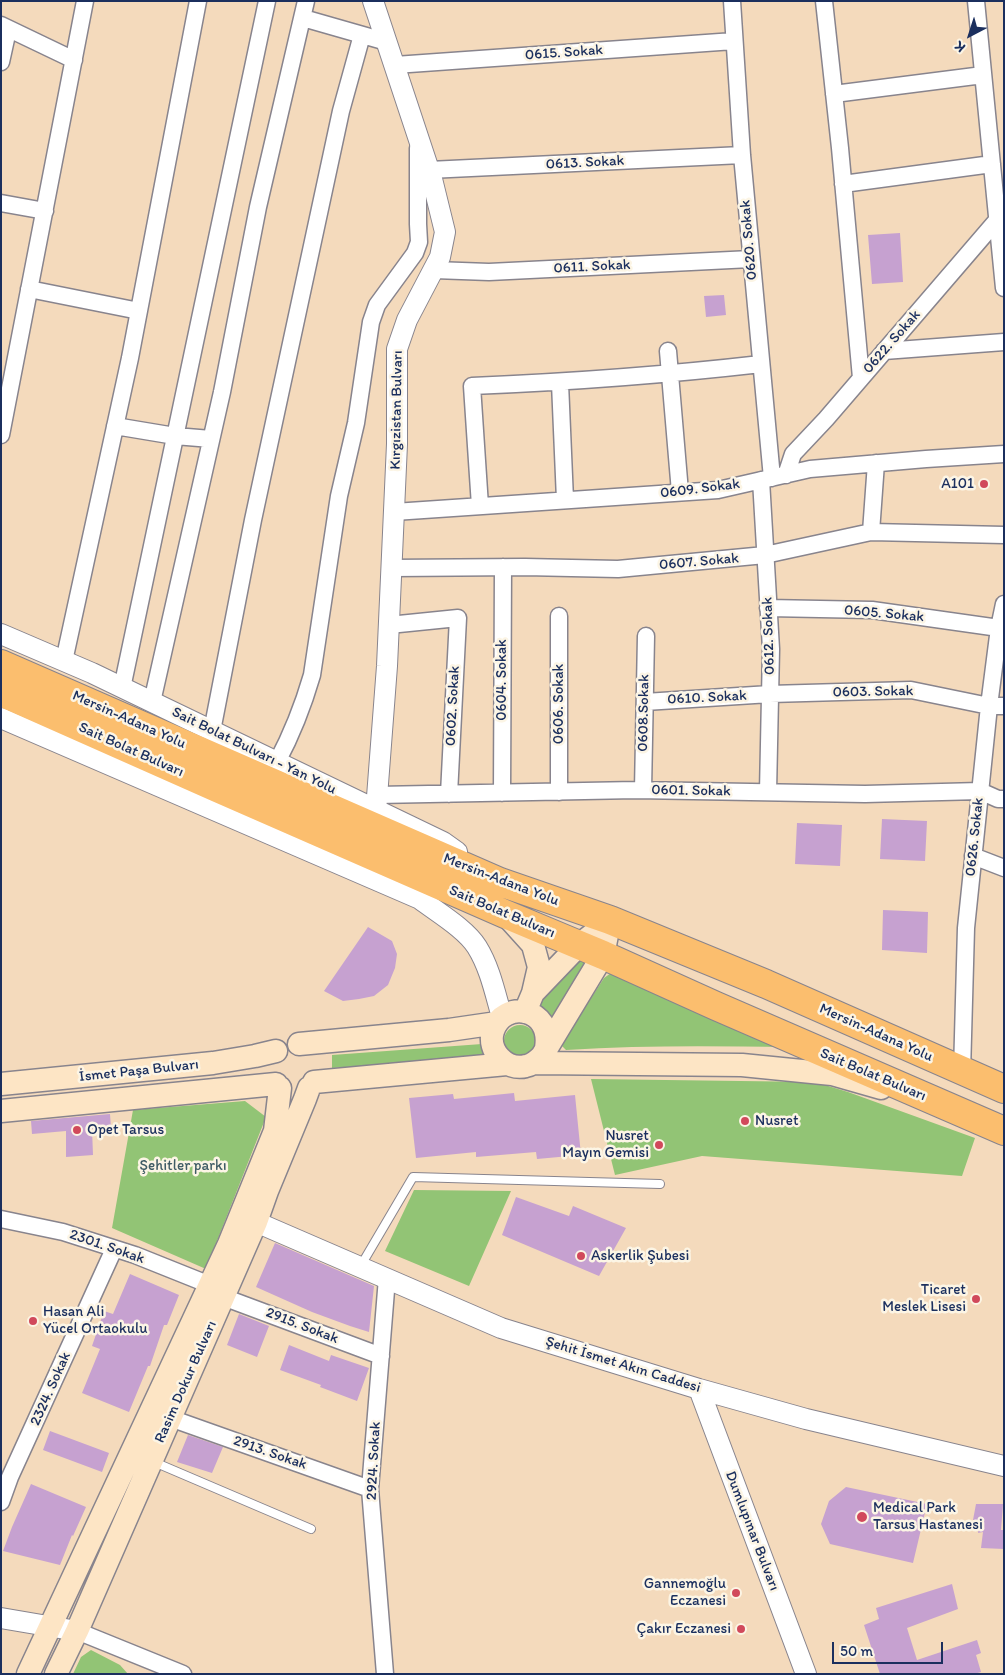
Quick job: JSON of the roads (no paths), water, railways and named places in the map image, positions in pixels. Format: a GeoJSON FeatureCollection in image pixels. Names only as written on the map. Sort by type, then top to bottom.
{"type":"FeatureCollection","features":[{"type":"Feature","properties":{"kind":"highway","name":"Mersin-Adana Yolu"},"geometry":{"type":"LineString","coordinates":[[1,664],[500,882],[610,920],[766,984],[1004,1089]]}},
{"type":"Feature","properties":{"kind":"highway","name":"Sait Bolat Bulvarı"},"geometry":{"type":"LineString","coordinates":[[1,692],[1004,1131]]}},
{"type":"Feature","properties":{"kind":"main road"},"geometry":{"type":"LineString","coordinates":[[505,914],[533,945],[539,967],[529,1002],[534,1015],[546,1029],[548,1039],[540,1056]]}},
{"type":"Feature","properties":{"kind":"main road"},"geometry":{"type":"LineString","coordinates":[[499,1020],[492,1032],[492,1041],[494,1051],[499,1059],[516,1067],[526,1066],[540,1056],[591,950],[610,920]]}},
{"type":"Feature","properties":{"kind":"main road"},"geometry":{"type":"LineString","coordinates":[[507,1064],[311,1085],[293,1093],[278,1086],[269,1073],[271,1057],[283,1046],[291,1044],[449,1030],[499,1020],[517,1011],[529,1002],[591,950]]}},
{"type":"Feature","properties":{"kind":"main road"},"geometry":{"type":"LineString","coordinates":[[299,1044],[312,1052],[316,1059],[317,1074],[311,1085]]}},
{"type":"Feature","properties":{"kind":"main road","name":"İsmet Paşa Bulvarı"},"geometry":{"type":"LineString","coordinates":[[1,1084],[213,1063],[276,1051]]}},
{"type":"Feature","properties":{"kind":"main road"},"geometry":{"type":"LineString","coordinates":[[540,1056],[742,1065],[832,1074],[952,1109]]}},
{"type":"Feature","properties":{"kind":"main road","name":"Rasim Dokur Bulvarı"},"geometry":{"type":"LineString","coordinates":[[56,1674],[152,1461],[217,1291],[256,1222],[311,1085]]}},
{"type":"Feature","properties":{"kind":"main road"},"geometry":{"type":"LineString","coordinates":[[28,1674],[217,1291],[229,1244],[275,1131],[278,1086]]}},
{"type":"Feature","properties":{"kind":"main road","name":"İsmet Paşa Bulvarı"},"geometry":{"type":"LineString","coordinates":[[1,1111],[278,1086]]}},
{"type":"Feature","properties":{"kind":"street"},"geometry":{"type":"LineString","coordinates":[[1,435],[85,1]]}},
{"type":"Feature","properties":{"kind":"street"},"geometry":{"type":"LineString","coordinates":[[64,661],[139,311],[198,1]]}},
{"type":"Feature","properties":{"kind":"street"},"geometry":{"type":"LineString","coordinates":[[122,688],[267,1]]}},
{"type":"Feature","properties":{"kind":"street"},"geometry":{"type":"LineString","coordinates":[[152,702],[212,439],[258,208],[306,1]]}},
{"type":"Feature","properties":{"kind":"street","name":"0620. Sokak"},"geometry":{"type":"LineString","coordinates":[[732,1],[742,155],[773,478]]}},
{"type":"Feature","properties":{"kind":"street"},"geometry":{"type":"LineString","coordinates":[[824,1],[861,378]]}},
{"type":"Feature","properties":{"kind":"street"},"geometry":{"type":"LineString","coordinates":[[976,1],[992,164],[1000,216],[1004,288]]}},
{"type":"Feature","properties":{"kind":"street","name":"Kırgızistan Bulvarı"},"geometry":{"type":"LineString","coordinates":[[377,803],[392,568],[397,444],[397,349],[407,320],[440,257],[445,232],[429,170],[387,42],[378,2]]}},
{"type":"Feature","properties":{"kind":"street"},"geometry":{"type":"LineString","coordinates":[[303,18],[387,42]]}},
{"type":"Feature","properties":{"kind":"street"},"geometry":{"type":"LineString","coordinates":[[1,62],[5,27],[74,60]]}},
{"type":"Feature","properties":{"kind":"street"},"geometry":{"type":"LineString","coordinates":[[212,731],[255,510],[342,111],[362,35]]}},
{"type":"Feature","properties":{"kind":"street","name":"0615. Sokak"},"geometry":{"type":"LineString","coordinates":[[395,65],[734,41]]}},
{"type":"Feature","properties":{"kind":"street"},"geometry":{"type":"LineString","coordinates":[[834,94],[983,75]]}},
{"type":"Feature","properties":{"kind":"street"},"geometry":{"type":"LineString","coordinates":[[277,762],[289,740],[312,675],[339,496],[356,423],[371,322],[377,305],[415,253],[419,242],[418,138]]}},
{"type":"Feature","properties":{"kind":"street","name":"0613. Sokak"},"geometry":{"type":"LineString","coordinates":[[429,170],[742,155]]}},
{"type":"Feature","properties":{"kind":"street"},"geometry":{"type":"LineString","coordinates":[[843,184],[992,164]]}},
{"type":"Feature","properties":{"kind":"street"},"geometry":{"type":"LineString","coordinates":[[1,203],[45,211]]}},
{"type":"Feature","properties":{"kind":"street","name":"0622. Sokak"},"geometry":{"type":"LineString","coordinates":[[773,478],[1000,216]]}},
{"type":"Feature","properties":{"kind":"street","name":"0611. Sokak"},"geometry":{"type":"LineString","coordinates":[[434,270],[489,272],[751,259]]}},
{"type":"Feature","properties":{"kind":"street"},"geometry":{"type":"LineString","coordinates":[[29,289],[139,311]]}},
{"type":"Feature","properties":{"kind":"street"},"geometry":{"type":"LineString","coordinates":[[884,351],[1004,342]]}},
{"type":"Feature","properties":{"kind":"street"},"geometry":{"type":"LineString","coordinates":[[668,351],[680,492]]}},
{"type":"Feature","properties":{"kind":"street"},"geometry":{"type":"LineString","coordinates":[[480,506],[472,386],[560,383],[761,364]]}},
{"type":"Feature","properties":{"kind":"street"},"geometry":{"type":"LineString","coordinates":[[560,383],[565,500]]}},
{"type":"Feature","properties":{"kind":"street"},"geometry":{"type":"LineString","coordinates":[[115,426],[175,436],[212,439]]}},
{"type":"Feature","properties":{"kind":"street","name":"0609. Sokak"},"geometry":{"type":"LineString","coordinates":[[394,512],[718,490],[810,469],[1004,454]]}},
{"type":"Feature","properties":{"kind":"street"},"geometry":{"type":"LineString","coordinates":[[871,532],[876,463]]}},
{"type":"Feature","properties":{"kind":"street","name":"0612. Sokak"},"geometry":{"type":"LineString","coordinates":[[768,792],[771,649],[765,556],[773,478]]}},
{"type":"Feature","properties":{"kind":"street","name":"0607. Sokak"},"geometry":{"type":"LineString","coordinates":[[392,568],[503,567],[618,570],[765,556],[871,532],[1004,535]]}},
{"type":"Feature","properties":{"kind":"street","name":"0604. Sokak"},"geometry":{"type":"LineString","coordinates":[[502,793],[503,567]]}},
{"type":"Feature","properties":{"kind":"street","name":"0626. Sokak"},"geometry":{"type":"LineString","coordinates":[[962,1072],[966,928],[980,792],[996,706],[1000,652],[999,628],[1004,604]]}},
{"type":"Feature","properties":{"kind":"street","name":"0605. Sokak"},"geometry":{"type":"LineString","coordinates":[[768,608],[872,610],[999,628]]}},
{"type":"Feature","properties":{"kind":"street","name":"0606. Sokak"},"geometry":{"type":"LineString","coordinates":[[559,616],[559,792]]}},
{"type":"Feature","properties":{"kind":"street","name":"0602. Sokak"},"geometry":{"type":"LineString","coordinates":[[389,625],[458,618],[449,794]]}},
{"type":"Feature","properties":{"kind":"street","name":"Sait Bolat Bulvarı - Yan Yolu"},"geometry":{"type":"LineString","coordinates":[[1,634],[64,661],[277,762],[377,803],[443,842],[500,882]]}},
{"type":"Feature","properties":{"kind":"street","name":"0608.Sokak"},"geometry":{"type":"LineString","coordinates":[[643,790],[646,636]]}},
{"type":"Feature","properties":{"kind":"street","name":"0603. Sokak"},"geometry":{"type":"LineString","coordinates":[[770,694],[912,690],[996,706]]}},
{"type":"Feature","properties":{"kind":"street","name":"0610. Sokak"},"geometry":{"type":"LineString","coordinates":[[645,702],[770,694]]}},
{"type":"Feature","properties":{"kind":"street"},"geometry":{"type":"LineString","coordinates":[[1,718],[420,899],[454,924],[476,946],[488,970],[499,1020]]}},
{"type":"Feature","properties":{"kind":"street","name":"0601. Sokak"},"geometry":{"type":"LineString","coordinates":[[377,803],[449,794],[643,790],[865,794],[980,792],[998,799],[1004,799]]}},
{"type":"Feature","properties":{"kind":"street"},"geometry":{"type":"LineString","coordinates":[[973,856],[1004,868]]}},
{"type":"Feature","properties":{"kind":"street","name":"2301. Sokak"},"geometry":{"type":"LineString","coordinates":[[1,1219],[63,1232],[114,1249],[217,1291]]}},
{"type":"Feature","properties":{"kind":"street","name":"Şehit İsmet Akın Caddesi"},"geometry":{"type":"LineString","coordinates":[[256,1222],[501,1328],[699,1389],[806,1419],[1004,1466]]}},
{"type":"Feature","properties":{"kind":"street","name":"2324. Sokak"},"geometry":{"type":"LineString","coordinates":[[1,1502],[6,1476],[114,1249]]}},
{"type":"Feature","properties":{"kind":"street","name":"2924. Sokak"},"geometry":{"type":"LineString","coordinates":[[385,1674],[370,1489],[387,1278]]}},
{"type":"Feature","properties":{"kind":"street","name":"2915. Sokak"},"geometry":{"type":"LineString","coordinates":[[217,1291],[381,1356]]}},
{"type":"Feature","properties":{"kind":"street","name":"Dumlupınar Bulvarı"},"geometry":{"type":"LineString","coordinates":[[699,1389],[806,1674]]}},
{"type":"Feature","properties":{"kind":"street","name":"2913. Sokak"},"geometry":{"type":"LineString","coordinates":[[170,1418],[370,1489]]}},
{"type":"Feature","properties":{"kind":"street"},"geometry":{"type":"LineString","coordinates":[[1,1618],[77,1631],[183,1674]]}},
{"type":"Feature","properties":{"kind":"lane"},"geometry":{"type":"LineString","coordinates":[[360,1267],[413,1177],[660,1184]]}},
{"type":"Feature","properties":{"kind":"lane"},"geometry":{"type":"LineString","coordinates":[[152,1461],[311,1529]]}},
{"type":"Feature","properties":{"kind":"place","name":"A101"},"geometry":{"type":"Point","coordinates":[984,484]}},
{"type":"Feature","properties":{"kind":"place","name":"Nusret"},"geometry":{"type":"Point","coordinates":[745,1121]}},
{"type":"Feature","properties":{"kind":"place","name":"Opet Tarsus"},"geometry":{"type":"Point","coordinates":[77,1130]}},
{"type":"Feature","properties":{"kind":"place","name":"Nusret Mayın Gemisi"},"geometry":{"type":"Point","coordinates":[659,1145]}},
{"type":"Feature","properties":{"kind":"place","name":"Askerlik Şubesi"},"geometry":{"type":"Point","coordinates":[581,1256]}},
{"type":"Feature","properties":{"kind":"place","name":"Ticaret Meslek Lisesi"},"geometry":{"type":"Point","coordinates":[976,1299]}},
{"type":"Feature","properties":{"kind":"place","name":"Hasan Ali Yücel Ortaokulu"},"geometry":{"type":"Point","coordinates":[33,1321]}},
{"type":"Feature","properties":{"kind":"place","name":"Medical Park Tarsus Hastanesi"},"geometry":{"type":"Point","coordinates":[862,1517]}},
{"type":"Feature","properties":{"kind":"place","name":"Gannemoğlu Eczanesi"},"geometry":{"type":"Point","coordinates":[736,1593]}},
{"type":"Feature","properties":{"kind":"place","name":"Çakır Eczanesi"},"geometry":{"type":"Point","coordinates":[741,1629]}},
{"type":"Feature","properties":{"kind":"park label","name":"Şehitler parkı"},"geometry":{"type":"Point","coordinates":[183,1166]}}]}
